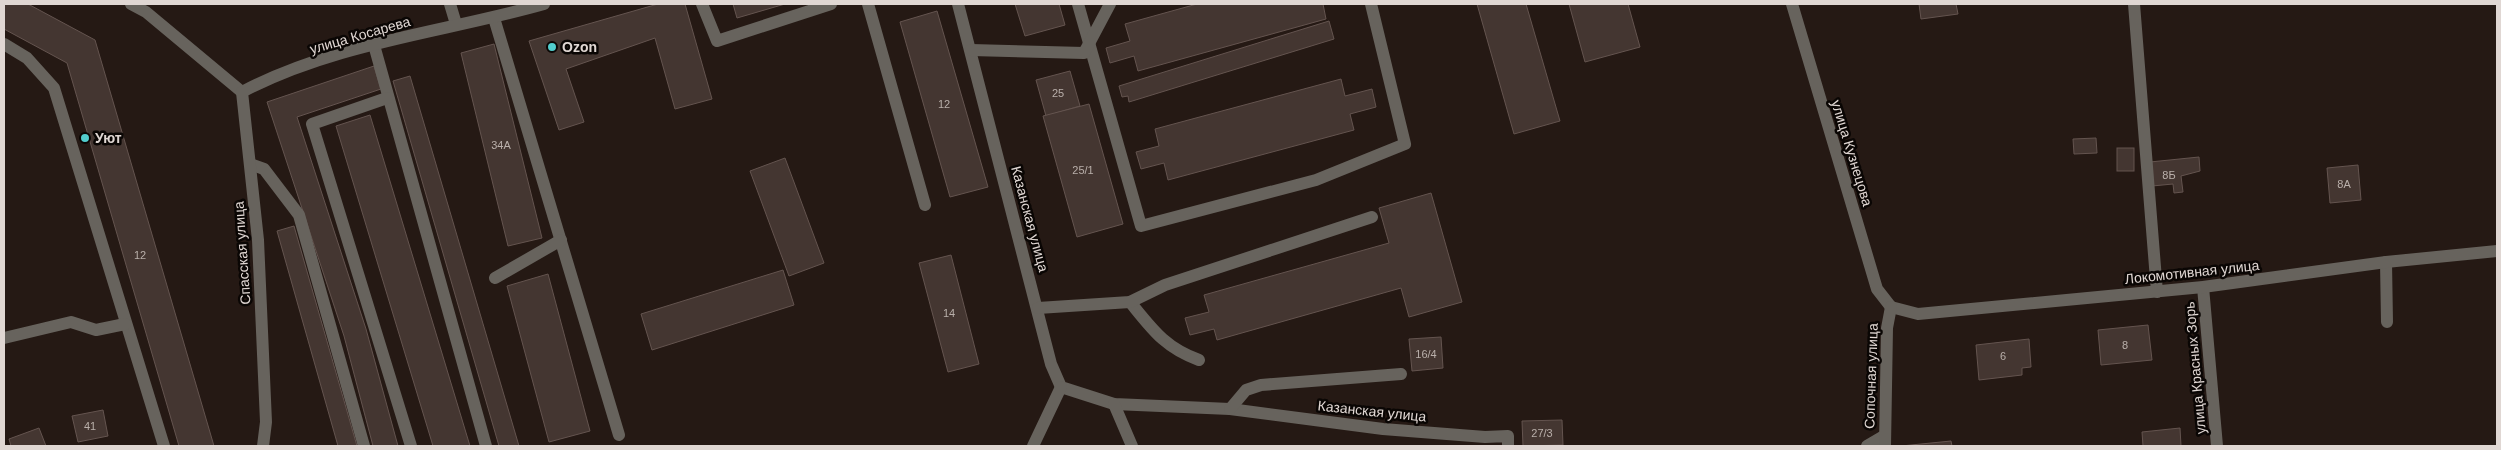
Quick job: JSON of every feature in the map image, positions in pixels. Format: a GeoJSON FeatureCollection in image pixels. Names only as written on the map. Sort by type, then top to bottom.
{"type":"FeatureCollection","features":[{"type":"Feature","properties":{"kind":"street"},"geometry":{"type":"LineString","coordinates":[[131,4],[146,12],[242,92]]}},
{"type":"Feature","properties":{"kind":"street"},"geometry":{"type":"LineString","coordinates":[[450,4],[456,24]]}},
{"type":"Feature","properties":{"kind":"street","name":"улица Косарева"},"geometry":{"type":"LineString","coordinates":[[242,92],[272,76],[374,45],[456,24],[494,18],[544,4]]}},
{"type":"Feature","properties":{"kind":"street"},"geometry":{"type":"LineString","coordinates":[[702,4],[717,41],[831,4]]}},
{"type":"Feature","properties":{"kind":"street"},"geometry":{"type":"LineString","coordinates":[[868,4],[925,205]]}},
{"type":"Feature","properties":{"kind":"street","name":"Казанская улица"},"geometry":{"type":"LineString","coordinates":[[958,4],[1038,308],[1050,364],[1061,387],[1114,404],[1230,409],[1383,429],[1485,437],[1508,441]]}},
{"type":"Feature","properties":{"kind":"street"},"geometry":{"type":"LineString","coordinates":[[1078,4],[1141,226],[1316,180],[1405,144],[1371,4]]}},
{"type":"Feature","properties":{"kind":"street"},"geometry":{"type":"LineString","coordinates":[[971,50],[1084,53],[1110,4]]}},
{"type":"Feature","properties":{"kind":"street","name":"улица Кузнецова"},"geometry":{"type":"LineString","coordinates":[[1792,4],[1877,289],[1891,307]]}},
{"type":"Feature","properties":{"kind":"street"},"geometry":{"type":"LineString","coordinates":[[2134,4],[2156,292]]}},
{"type":"Feature","properties":{"kind":"street"},"geometry":{"type":"LineString","coordinates":[[494,18],[619,435]]}},
{"type":"Feature","properties":{"kind":"street"},"geometry":{"type":"LineString","coordinates":[[4,44],[27,58],[54,88],[164,446]]}},
{"type":"Feature","properties":{"kind":"street"},"geometry":{"type":"LineString","coordinates":[[374,45],[486,446]]}},
{"type":"Feature","properties":{"kind":"street","name":"Спасская улица"},"geometry":{"type":"LineString","coordinates":[[242,92],[258,240],[266,422],[262,446]]}},
{"type":"Feature","properties":{"kind":"street"},"geometry":{"type":"LineString","coordinates":[[388,98],[312,124],[411,446]]}},
{"type":"Feature","properties":{"kind":"street"},"geometry":{"type":"LineString","coordinates":[[250,164],[264,169],[299,215],[364,446]]}},
{"type":"Feature","properties":{"kind":"street"},"geometry":{"type":"LineString","coordinates":[[1038,308],[1130,302],[1165,285],[1372,217]]}},
{"type":"Feature","properties":{"kind":"street"},"geometry":{"type":"LineString","coordinates":[[495,278],[561,240]]}},
{"type":"Feature","properties":{"kind":"street","name":"Локомотивная улица"},"geometry":{"type":"LineString","coordinates":[[1891,307],[1918,314],[2204,287],[2386,262],[2497,251]]}},
{"type":"Feature","properties":{"kind":"street"},"geometry":{"type":"LineString","coordinates":[[2386,262],[2387,322]]}},
{"type":"Feature","properties":{"kind":"street","name":"улица Красных Зорь"},"geometry":{"type":"LineString","coordinates":[[2204,287],[2217,446]]}},
{"type":"Feature","properties":{"kind":"street"},"geometry":{"type":"LineString","coordinates":[[1130,302],[1152,329],[1178,353],[1199,360]]}},
{"type":"Feature","properties":{"kind":"street","name":"Сопочная улица"},"geometry":{"type":"LineString","coordinates":[[1884,441],[1886,328],[1891,307]]}},
{"type":"Feature","properties":{"kind":"street"},"geometry":{"type":"LineString","coordinates":[[4,338],[71,322],[96,330],[125,324]]}},
{"type":"Feature","properties":{"kind":"street"},"geometry":{"type":"LineString","coordinates":[[1230,409],[1246,390],[1261,385],[1401,374]]}},
{"type":"Feature","properties":{"kind":"street"},"geometry":{"type":"LineString","coordinates":[[1033,446],[1061,387]]}},
{"type":"Feature","properties":{"kind":"street"},"geometry":{"type":"LineString","coordinates":[[1114,404],[1132,446]]}},
{"type":"Feature","properties":{"kind":"street"},"geometry":{"type":"LineString","coordinates":[[1867,446],[1884,441]]}},
{"type":"Feature","properties":{"kind":"building"},"geometry":{"type":"Polygon","coordinates":[[[4,4],[28,4],[95,40],[214,446],[179,446],[67,63],[4,29],[4,4]]]}},
{"type":"Feature","properties":{"kind":"building"},"geometry":{"type":"Polygon","coordinates":[[[658,4],[685,4],[712,99],[675,109],[655,38],[566,69],[584,122],[559,130],[529,41],[658,4]]]}},
{"type":"Feature","properties":{"kind":"building"},"geometry":{"type":"Polygon","coordinates":[[[733,4],[785,4],[737,18],[733,4]]]}},
{"type":"Feature","properties":{"kind":"building"},"geometry":{"type":"Polygon","coordinates":[[[1015,4],[1059,4],[1065,25],[1025,36],[1015,4]]]}},
{"type":"Feature","properties":{"kind":"building"},"geometry":{"type":"Polygon","coordinates":[[[1197,4],[1323,4],[1326,19],[1138,71],[1134,56],[1110,63],[1106,48],[1130,41],[1125,24],[1197,4]]]}},
{"type":"Feature","properties":{"kind":"building"},"geometry":{"type":"Polygon","coordinates":[[[1477,4],[1526,4],[1560,121],[1514,134],[1477,4]]]}},
{"type":"Feature","properties":{"kind":"building"},"geometry":{"type":"Polygon","coordinates":[[[1569,4],[1628,4],[1640,47],[1585,62],[1569,4]]]}},
{"type":"Feature","properties":{"kind":"building"},"geometry":{"type":"Polygon","coordinates":[[[1919,4],[1956,4],[1958,14],[1921,19],[1919,4]]]}},
{"type":"Feature","properties":{"kind":"building"},"geometry":{"type":"Polygon","coordinates":[[[937,11],[988,187],[950,197],[900,22],[937,11]]]}},
{"type":"Feature","properties":{"kind":"building"},"geometry":{"type":"Polygon","coordinates":[[[1329,21],[1334,39],[1129,102],[1128,96],[1122,97],[1119,86],[1329,21]]]}},
{"type":"Feature","properties":{"kind":"building"},"geometry":{"type":"Polygon","coordinates":[[[494,44],[542,238],[508,246],[461,53],[494,44]]]}},
{"type":"Feature","properties":{"kind":"building"},"geometry":{"type":"Polygon","coordinates":[[[374,66],[381,89],[297,117],[366,329],[398,446],[373,446],[344,336],[267,102],[374,66]]]}},
{"type":"Feature","properties":{"kind":"building"},"geometry":{"type":"Polygon","coordinates":[[[1070,71],[1080,106],[1046,116],[1036,80],[1070,71]]]}},
{"type":"Feature","properties":{"kind":"building"},"geometry":{"type":"Polygon","coordinates":[[[410,76],[519,446],[499,446],[393,81],[410,76]]]}},
{"type":"Feature","properties":{"kind":"building"},"geometry":{"type":"Polygon","coordinates":[[[1341,79],[1345,96],[1372,89],[1376,107],[1350,114],[1354,130],[1168,180],[1164,163],[1141,169],[1136,152],[1159,146],[1155,129],[1341,79]]]}},
{"type":"Feature","properties":{"kind":"building"},"geometry":{"type":"Polygon","coordinates":[[[1089,104],[1123,224],[1077,237],[1043,116],[1089,104]]]}},
{"type":"Feature","properties":{"kind":"building"},"geometry":{"type":"Polygon","coordinates":[[[370,115],[470,446],[433,446],[336,126],[370,115]]]}},
{"type":"Feature","properties":{"kind":"building"},"geometry":{"type":"Polygon","coordinates":[[[2096,138],[2097,153],[2074,154],[2073,139],[2096,138]]]}},
{"type":"Feature","properties":{"kind":"building"},"geometry":{"type":"Polygon","coordinates":[[[2117,148],[2134,148],[2134,171],[2117,171],[2117,148]]]}},
{"type":"Feature","properties":{"kind":"building"},"geometry":{"type":"Polygon","coordinates":[[[2199,157],[2200,171],[2181,176],[2183,192],[2174,193],[2173,184],[2152,186],[2150,162],[2199,157]]]}},
{"type":"Feature","properties":{"kind":"building"},"geometry":{"type":"Polygon","coordinates":[[[785,158],[824,263],[789,276],[750,171],[785,158]]]}},
{"type":"Feature","properties":{"kind":"building"},"geometry":{"type":"Polygon","coordinates":[[[2358,165],[2361,200],[2330,203],[2327,168],[2358,165]]]}},
{"type":"Feature","properties":{"kind":"building"},"geometry":{"type":"Polygon","coordinates":[[[1431,193],[1462,302],[1409,317],[1401,288],[1217,340],[1214,329],[1190,335],[1185,318],[1209,312],[1204,295],[1389,243],[1379,208],[1431,193]]]}},
{"type":"Feature","properties":{"kind":"building"},"geometry":{"type":"Polygon","coordinates":[[[294,226],[357,446],[338,446],[277,231],[294,226]]]}},
{"type":"Feature","properties":{"kind":"building"},"geometry":{"type":"Polygon","coordinates":[[[951,255],[979,364],[948,372],[919,263],[951,255]]]}},
{"type":"Feature","properties":{"kind":"building"},"geometry":{"type":"Polygon","coordinates":[[[783,270],[794,305],[652,350],[641,314],[783,270]]]}},
{"type":"Feature","properties":{"kind":"building"},"geometry":{"type":"Polygon","coordinates":[[[548,274],[590,431],[549,442],[507,286],[548,274]]]}},
{"type":"Feature","properties":{"kind":"building"},"geometry":{"type":"Polygon","coordinates":[[[2148,325],[2152,360],[2101,365],[2098,330],[2148,325]]]}},
{"type":"Feature","properties":{"kind":"building"},"geometry":{"type":"Polygon","coordinates":[[[1441,337],[1443,368],[1412,371],[1409,339],[1441,337]]]}},
{"type":"Feature","properties":{"kind":"building"},"geometry":{"type":"Polygon","coordinates":[[[2029,339],[2031,367],[2022,368],[2022,375],[1979,380],[1976,345],[2029,339]]]}},
{"type":"Feature","properties":{"kind":"building"},"geometry":{"type":"Polygon","coordinates":[[[103,410],[108,436],[78,442],[72,416],[103,410]]]}},
{"type":"Feature","properties":{"kind":"building"},"geometry":{"type":"Polygon","coordinates":[[[1562,420],[1563,445],[1523,446],[1522,421],[1562,420]]]}},
{"type":"Feature","properties":{"kind":"building"},"geometry":{"type":"Polygon","coordinates":[[[39,428],[46,446],[11,446],[9,439],[39,428]]]}},
{"type":"Feature","properties":{"kind":"building"},"geometry":{"type":"Polygon","coordinates":[[[2180,428],[2181,446],[2143,446],[2142,432],[2180,428]]]}},
{"type":"Feature","properties":{"kind":"building"},"geometry":{"type":"Polygon","coordinates":[[[1951,441],[1952,446],[1901,446],[1951,441]]]}},
{"type":"Feature","properties":{"kind":"place","name":"Ozon"},"geometry":{"type":"Point","coordinates":[552,47]}},
{"type":"Feature","properties":{"kind":"place","name":"Уют"},"geometry":{"type":"Point","coordinates":[85,138]}}]}
